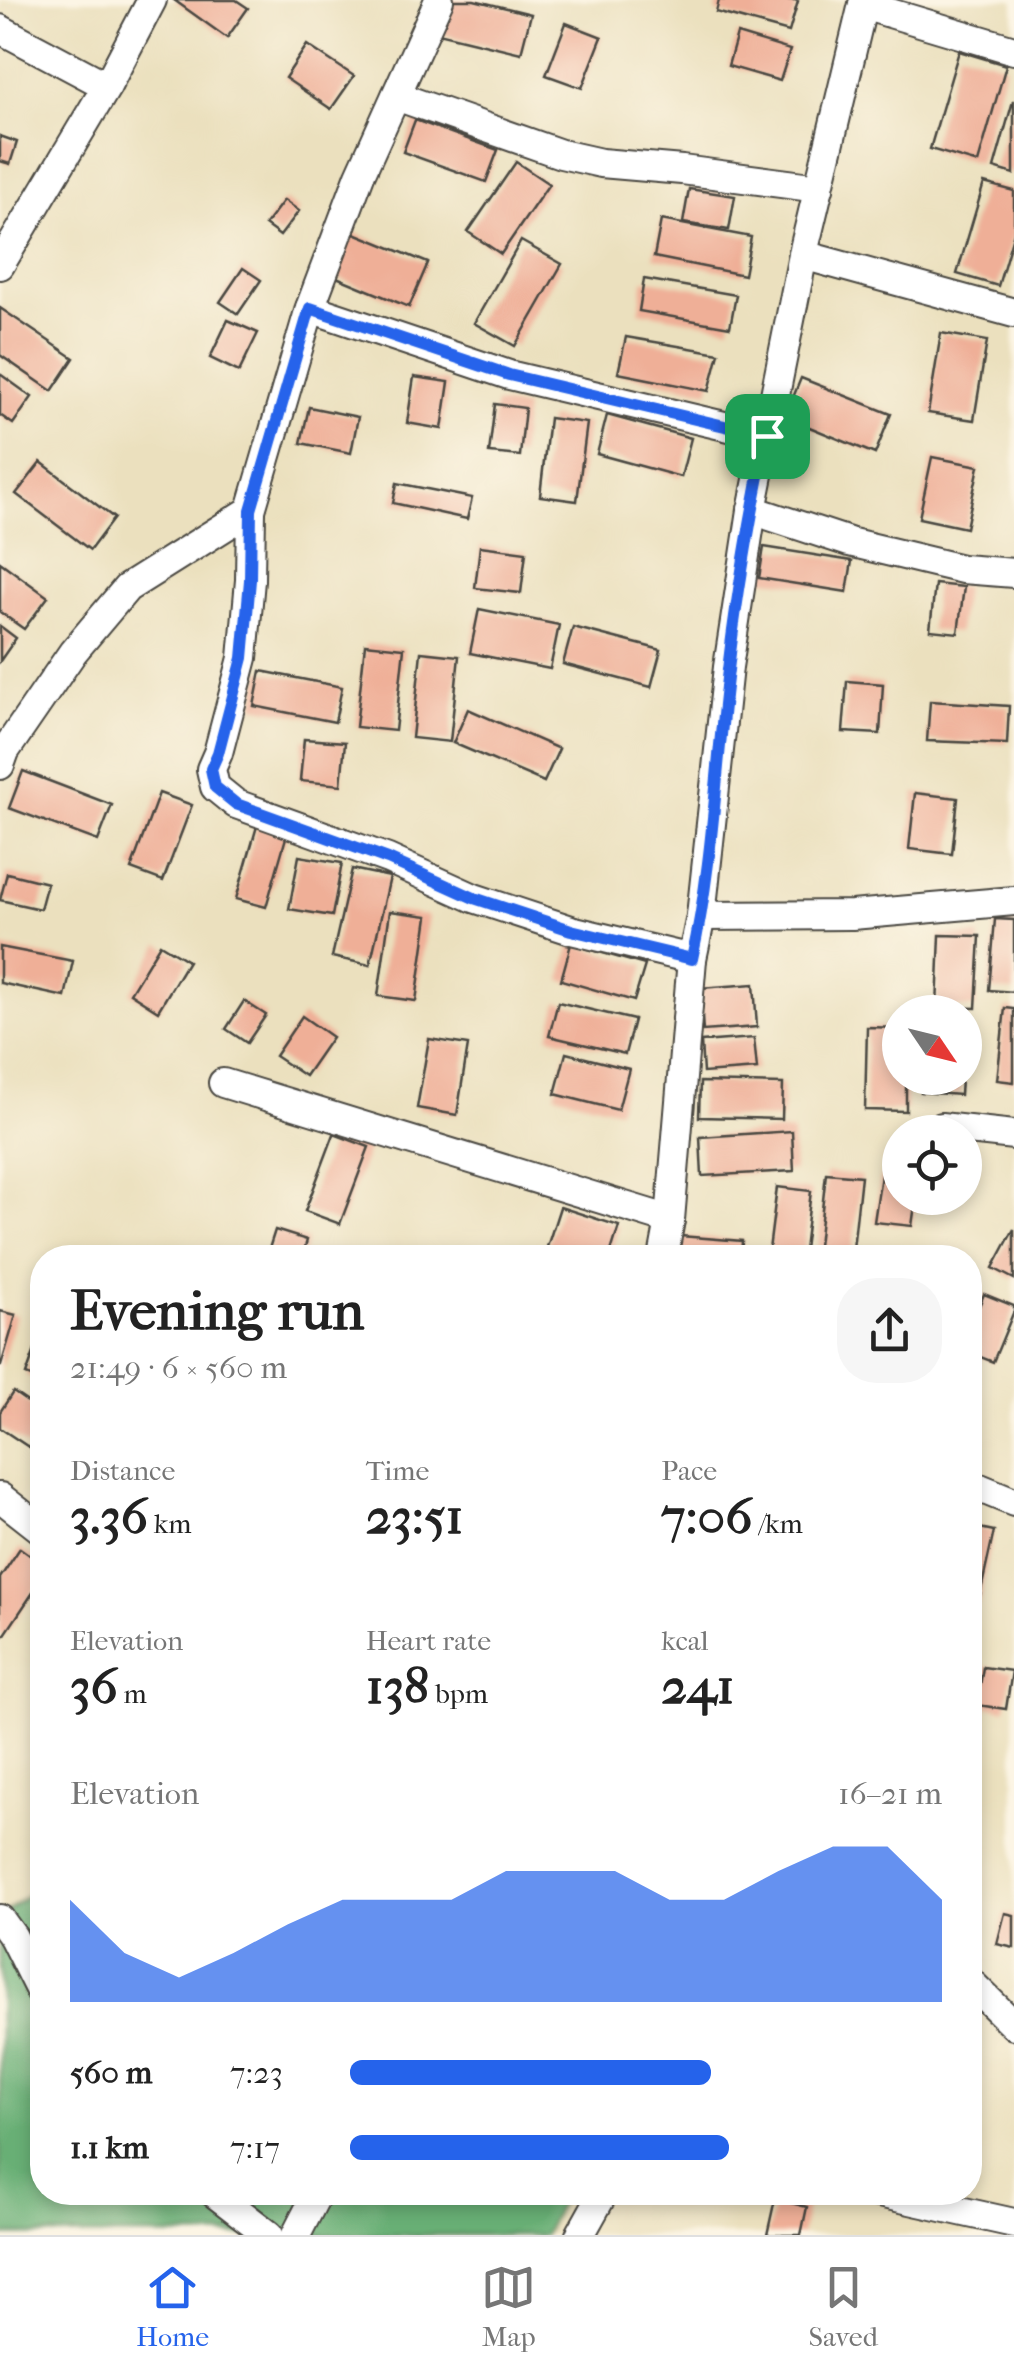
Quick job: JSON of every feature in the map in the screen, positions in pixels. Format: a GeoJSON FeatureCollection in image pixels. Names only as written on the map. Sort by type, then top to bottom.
{"type":"FeatureCollection","features":[{"type":"Feature","properties":{"kind":"street"},"geometry":{"type":"LineString","coordinates":[[0,265],[107,86],[152,0]]}},
{"type":"Feature","properties":{"kind":"street"},"geometry":{"type":"LineString","coordinates":[[439,0],[360,174],[310,308],[251,510],[243,658],[211,769],[215,787],[236,804],[388,859],[474,898],[571,930],[692,959]]}},
{"type":"Feature","properties":{"kind":"street"},"geometry":{"type":"LineString","coordinates":[[665,1245],[692,959],[701,916],[728,667],[752,510],[803,256],[863,2],[1014,50]]}},
{"type":"Feature","properties":{"kind":"street"},"geometry":{"type":"LineString","coordinates":[[0,29],[107,86]]}},
{"type":"Feature","properties":{"kind":"street"},"geometry":{"type":"LineString","coordinates":[[396,96],[561,154],[602,163],[818,188]]}},
{"type":"Feature","properties":{"kind":"street"},"geometry":{"type":"LineString","coordinates":[[803,256],[1014,313]]}},
{"type":"Feature","properties":{"kind":"street"},"geometry":{"type":"LineString","coordinates":[[310,308],[509,375],[767,436]]}},
{"type":"Feature","properties":{"kind":"street"},"geometry":{"type":"LineString","coordinates":[[0,764],[73,652],[126,588],[251,510]]}},
{"type":"Feature","properties":{"kind":"street"},"geometry":{"type":"LineString","coordinates":[[752,510],[849,542],[962,569],[1014,573]]}},
{"type":"Feature","properties":{"kind":"street"},"geometry":{"type":"LineString","coordinates":[[701,916],[852,915],[1014,901]]}},
{"type":"Feature","properties":{"kind":"street"},"geometry":{"type":"LineString","coordinates":[[223,1083],[670,1220]]}},
{"type":"Feature","properties":{"kind":"street"},"geometry":{"type":"LineString","coordinates":[[982,1132],[1014,1135]]}},
{"type":"Feature","properties":{"kind":"street"},"geometry":{"type":"LineString","coordinates":[[982,1489],[1014,1502]]}},
{"type":"Feature","properties":{"kind":"street"},"geometry":{"type":"LineString","coordinates":[[0,1497],[30,1521]]}},
{"type":"Feature","properties":{"kind":"street"},"geometry":{"type":"LineString","coordinates":[[0,1919],[30,1971]]}},
{"type":"Feature","properties":{"kind":"street"},"geometry":{"type":"LineString","coordinates":[[982,1994],[1014,2025]]}},
{"type":"Feature","properties":{"kind":"street"},"geometry":{"type":"LineString","coordinates":[[230,2205],[269,2235]]}},
{"type":"Feature","properties":{"kind":"street"},"geometry":{"type":"LineString","coordinates":[[296,2235],[311,2205]]}},
{"type":"Feature","properties":{"kind":"street"},"geometry":{"type":"LineString","coordinates":[[580,2235],[597,2205]]}},
{"type":"Feature","properties":{"kind":"street"},"geometry":{"type":"LineString","coordinates":[[933,2205],[1014,2223]]}},
{"type":"Feature","properties":{"kind":"green space"},"geometry":{"type":"Polygon","coordinates":[[[30,1893],[30,2205],[559,2205],[544,2235],[0,2235],[0,1917],[30,1893]]]}},
{"type":"Feature","properties":{"kind":"building"},"geometry":{"type":"Polygon","coordinates":[[[174,0],[236,0],[248,8],[227,38],[174,0]]]}},
{"type":"Feature","properties":{"kind":"building"},"geometry":{"type":"Polygon","coordinates":[[[442,0],[474,0],[531,14],[521,53],[434,32],[442,0]]]}},
{"type":"Feature","properties":{"kind":"building"},"geometry":{"type":"Polygon","coordinates":[[[719,0],[798,1],[789,32],[716,12],[719,0]]]}},
{"type":"Feature","properties":{"kind":"building"},"geometry":{"type":"Polygon","coordinates":[[[566,23],[602,37],[582,88],[546,75],[566,23]]]}},
{"type":"Feature","properties":{"kind":"building"},"geometry":{"type":"Polygon","coordinates":[[[737,34],[790,50],[780,81],[728,66],[737,34]]]}},
{"type":"Feature","properties":{"kind":"building"},"geometry":{"type":"Polygon","coordinates":[[[307,45],[354,76],[331,109],[285,78],[307,45]]]}},
{"type":"Feature","properties":{"kind":"building"},"geometry":{"type":"Polygon","coordinates":[[[959,51],[1006,65],[978,163],[930,149],[959,51]]]}},
{"type":"Feature","properties":{"kind":"building"},"geometry":{"type":"Polygon","coordinates":[[[1014,101],[1014,174],[994,168],[1014,101]]]}},
{"type":"Feature","properties":{"kind":"building"},"geometry":{"type":"Polygon","coordinates":[[[415,120],[498,150],[486,182],[403,152],[415,120]]]}},
{"type":"Feature","properties":{"kind":"building"},"geometry":{"type":"Polygon","coordinates":[[[0,136],[17,142],[10,164],[0,161],[0,136]]]}},
{"type":"Feature","properties":{"kind":"building"},"geometry":{"type":"Polygon","coordinates":[[[516,162],[549,184],[501,254],[468,232],[516,162]]]}},
{"type":"Feature","properties":{"kind":"building"},"geometry":{"type":"Polygon","coordinates":[[[984,183],[1014,191],[1014,232],[998,286],[957,274],[984,183]]]}},
{"type":"Feature","properties":{"kind":"building"},"geometry":{"type":"Polygon","coordinates":[[[689,189],[735,196],[729,230],[683,223],[689,189]]]}},
{"type":"Feature","properties":{"kind":"building"},"geometry":{"type":"Polygon","coordinates":[[[284,200],[299,211],[280,236],[265,225],[284,200]]]}},
{"type":"Feature","properties":{"kind":"building"},"geometry":{"type":"Polygon","coordinates":[[[661,220],[751,237],[744,275],[654,257],[661,220]]]}},
{"type":"Feature","properties":{"kind":"building"},"geometry":{"type":"Polygon","coordinates":[[[352,232],[428,263],[409,307],[334,276],[352,232]]]}},
{"type":"Feature","properties":{"kind":"building"},"geometry":{"type":"Polygon","coordinates":[[[521,241],[562,264],[515,346],[474,323],[521,241]]]}},
{"type":"Feature","properties":{"kind":"building"},"geometry":{"type":"Polygon","coordinates":[[[243,268],[261,280],[238,314],[220,302],[243,268]]]}},
{"type":"Feature","properties":{"kind":"building"},"geometry":{"type":"Polygon","coordinates":[[[644,279],[736,295],[730,327],[639,311],[644,279]]]}},
{"type":"Feature","properties":{"kind":"building"},"geometry":{"type":"Polygon","coordinates":[[[0,308],[74,358],[52,391],[0,355],[0,308]]]}},
{"type":"Feature","properties":{"kind":"building"},"geometry":{"type":"Polygon","coordinates":[[[228,320],[258,333],[239,372],[210,358],[228,320]]]}},
{"type":"Feature","properties":{"kind":"building"},"geometry":{"type":"Polygon","coordinates":[[[941,333],[987,341],[974,420],[928,413],[941,333]]]}},
{"type":"Feature","properties":{"kind":"building"},"geometry":{"type":"Polygon","coordinates":[[[626,337],[719,353],[709,391],[618,373],[626,337]]]}},
{"type":"Feature","properties":{"kind":"building"},"geometry":{"type":"Polygon","coordinates":[[[0,374],[32,397],[13,424],[0,415],[0,374]]]}},
{"type":"Feature","properties":{"kind":"building"},"geometry":{"type":"Polygon","coordinates":[[[414,377],[449,382],[442,429],[407,423],[414,377]]]}},
{"type":"Feature","properties":{"kind":"building"},"geometry":{"type":"Polygon","coordinates":[[[801,378],[891,414],[875,454],[785,417],[801,378]]]}},
{"type":"Feature","properties":{"kind":"building"},"geometry":{"type":"Polygon","coordinates":[[[495,404],[525,408],[520,456],[489,453],[495,404]]]}},
{"type":"Feature","properties":{"kind":"building"},"geometry":{"type":"Polygon","coordinates":[[[309,407],[358,417],[351,453],[301,443],[309,407]]]}},
{"type":"Feature","properties":{"kind":"building"},"geometry":{"type":"Polygon","coordinates":[[[607,415],[691,438],[681,477],[597,454],[607,415]]]}},
{"type":"Feature","properties":{"kind":"building"},"geometry":{"type":"Polygon","coordinates":[[[549,418],[587,423],[577,501],[540,496],[549,418]]]}},
{"type":"Feature","properties":{"kind":"building"},"geometry":{"type":"Polygon","coordinates":[[[932,457],[979,466],[966,528],[919,518],[932,457]]]}},
{"type":"Feature","properties":{"kind":"building"},"geometry":{"type":"Polygon","coordinates":[[[41,462],[114,518],[90,550],[16,494],[41,462]]]}},
{"type":"Feature","properties":{"kind":"building"},"geometry":{"type":"Polygon","coordinates":[[[397,483],[472,498],[467,519],[393,503],[397,483]]]}},
{"type":"Feature","properties":{"kind":"building"},"geometry":{"type":"Polygon","coordinates":[[[480,546],[526,552],[521,593],[475,588],[480,546]]]}},
{"type":"Feature","properties":{"kind":"building"},"geometry":{"type":"Polygon","coordinates":[[[764,547],[852,561],[847,592],[759,578],[764,547]]]}},
{"type":"Feature","properties":{"kind":"building"},"geometry":{"type":"Polygon","coordinates":[[[0,562],[48,597],[24,629],[0,612],[0,562]]]}},
{"type":"Feature","properties":{"kind":"building"},"geometry":{"type":"Polygon","coordinates":[[[935,584],[964,587],[958,633],[930,630],[935,584]]]}},
{"type":"Feature","properties":{"kind":"building"},"geometry":{"type":"Polygon","coordinates":[[[479,609],[559,625],[550,669],[470,653],[479,609]]]}},
{"type":"Feature","properties":{"kind":"building"},"geometry":{"type":"Polygon","coordinates":[[[0,626],[16,638],[0,661],[0,626]]]}},
{"type":"Feature","properties":{"kind":"building"},"geometry":{"type":"Polygon","coordinates":[[[573,627],[661,650],[651,687],[563,664],[573,627]]]}},
{"type":"Feature","properties":{"kind":"building"},"geometry":{"type":"Polygon","coordinates":[[[365,644],[404,648],[395,731],[356,727],[365,644]]]}},
{"type":"Feature","properties":{"kind":"building"},"geometry":{"type":"Polygon","coordinates":[[[421,652],[459,656],[450,742],[412,738],[421,652]]]}},
{"type":"Feature","properties":{"kind":"building"},"geometry":{"type":"Polygon","coordinates":[[[261,671],[342,687],[335,722],[254,706],[261,671]]]}},
{"type":"Feature","properties":{"kind":"building"},"geometry":{"type":"Polygon","coordinates":[[[847,681],[883,684],[880,734],[843,732],[847,681]]]}},
{"type":"Feature","properties":{"kind":"building"},"geometry":{"type":"Polygon","coordinates":[[[930,701],[1009,706],[1007,744],[927,741],[930,701]]]}},
{"type":"Feature","properties":{"kind":"building"},"geometry":{"type":"Polygon","coordinates":[[[468,709],[559,749],[544,782],[453,743],[468,709]]]}},
{"type":"Feature","properties":{"kind":"building"},"geometry":{"type":"Polygon","coordinates":[[[304,739],[345,742],[341,785],[300,781],[304,739]]]}},
{"type":"Feature","properties":{"kind":"building"},"geometry":{"type":"Polygon","coordinates":[[[23,771],[112,805],[98,841],[9,808],[23,771]]]}},
{"type":"Feature","properties":{"kind":"building"},"geometry":{"type":"Polygon","coordinates":[[[159,793],[192,805],[163,881],[131,869],[159,793]]]}},
{"type":"Feature","properties":{"kind":"building"},"geometry":{"type":"Polygon","coordinates":[[[915,793],[958,798],[952,854],[909,849],[915,793]]]}},
{"type":"Feature","properties":{"kind":"building"},"geometry":{"type":"Polygon","coordinates":[[[257,826],[287,834],[266,907],[236,899],[257,826]]]}},
{"type":"Feature","properties":{"kind":"building"},"geometry":{"type":"Polygon","coordinates":[[[299,856],[342,863],[332,916],[289,909],[299,856]]]}},
{"type":"Feature","properties":{"kind":"building"},"geometry":{"type":"Polygon","coordinates":[[[352,869],[390,877],[370,965],[332,957],[352,869]]]}},
{"type":"Feature","properties":{"kind":"building"},"geometry":{"type":"Polygon","coordinates":[[[7,873],[47,883],[40,909],[0,900],[7,873]]]}},
{"type":"Feature","properties":{"kind":"building"},"geometry":{"type":"Polygon","coordinates":[[[390,911],[428,916],[416,1001],[378,996],[390,911]]]}},
{"type":"Feature","properties":{"kind":"building"},"geometry":{"type":"Polygon","coordinates":[[[995,919],[1014,920],[1014,992],[989,990],[995,919]]]}},
{"type":"Feature","properties":{"kind":"building"},"geometry":{"type":"Polygon","coordinates":[[[940,935],[980,936],[977,995],[938,995],[940,935]]]}},
{"type":"Feature","properties":{"kind":"building"},"geometry":{"type":"Polygon","coordinates":[[[160,944],[188,961],[158,1011],[130,993],[160,944]]]}},
{"type":"Feature","properties":{"kind":"building"},"geometry":{"type":"Polygon","coordinates":[[[571,944],[645,965],[634,1001],[561,980],[571,944]]]}},
{"type":"Feature","properties":{"kind":"building"},"geometry":{"type":"Polygon","coordinates":[[[0,947],[73,961],[65,997],[0,983],[0,947]]]}},
{"type":"Feature","properties":{"kind":"building"},"geometry":{"type":"Polygon","coordinates":[[[754,984],[757,1027],[703,1031],[700,988],[754,984]]]}},
{"type":"Feature","properties":{"kind":"building"},"geometry":{"type":"Polygon","coordinates":[[[244,1001],[266,1015],[247,1043],[226,1029],[244,1001]]]}},
{"type":"Feature","properties":{"kind":"building"},"geometry":{"type":"Polygon","coordinates":[[[558,1002],[634,1020],[625,1054],[549,1036],[558,1002]]]}},
{"type":"Feature","properties":{"kind":"building"},"geometry":{"type":"Polygon","coordinates":[[[1005,1008],[1014,1009],[1014,1082],[997,1080],[1005,1008]]]}},
{"type":"Feature","properties":{"kind":"building"},"geometry":{"type":"Polygon","coordinates":[[[302,1016],[332,1037],[305,1076],[275,1056],[302,1016]]]}},
{"type":"Feature","properties":{"kind":"building"},"geometry":{"type":"Polygon","coordinates":[[[867,1027],[882,1027],[882,1095],[906,1095],[906,1111],[865,1110],[867,1027]]]}},
{"type":"Feature","properties":{"kind":"building"},"geometry":{"type":"Polygon","coordinates":[[[754,1038],[757,1069],[703,1073],[701,1042],[754,1038]]]}},
{"type":"Feature","properties":{"kind":"building"},"geometry":{"type":"Polygon","coordinates":[[[429,1039],[468,1045],[457,1115],[417,1108],[429,1039]]]}},
{"type":"Feature","properties":{"kind":"building"},"geometry":{"type":"Polygon","coordinates":[[[566,1053],[629,1069],[618,1110],[555,1094],[566,1053]]]}},
{"type":"Feature","properties":{"kind":"building"},"geometry":{"type":"Polygon","coordinates":[[[700,1082],[783,1084],[782,1119],[699,1117],[700,1082]]]}},
{"type":"Feature","properties":{"kind":"building"},"geometry":{"type":"Polygon","coordinates":[[[792,1131],[794,1171],[702,1176],[700,1137],[792,1131]]]}},
{"type":"Feature","properties":{"kind":"building"},"geometry":{"type":"Polygon","coordinates":[[[334,1134],[369,1147],[340,1224],[305,1211],[334,1134]]]}},
{"type":"Feature","properties":{"kind":"building"},"geometry":{"type":"Polygon","coordinates":[[[826,1173],[861,1176],[853,1245],[818,1245],[826,1173]]]}},
{"type":"Feature","properties":{"kind":"building"},"geometry":{"type":"Polygon","coordinates":[[[882,1175],[882,1215],[914,1215],[912,1226],[874,1222],[882,1175]]]}},
{"type":"Feature","properties":{"kind":"building"},"geometry":{"type":"Polygon","coordinates":[[[777,1187],[811,1191],[805,1245],[770,1245],[777,1187]]]}},
{"type":"Feature","properties":{"kind":"building"},"geometry":{"type":"Polygon","coordinates":[[[560,1207],[619,1226],[613,1245],[548,1245],[560,1207]]]}},
{"type":"Feature","properties":{"kind":"building"},"geometry":{"type":"Polygon","coordinates":[[[1014,1229],[1014,1279],[993,1268],[1014,1229]]]}},
{"type":"Feature","properties":{"kind":"building"},"geometry":{"type":"Polygon","coordinates":[[[275,1230],[307,1240],[306,1245],[270,1245],[275,1230]]]}},
{"type":"Feature","properties":{"kind":"building"},"geometry":{"type":"Polygon","coordinates":[[[680,1236],[742,1241],[742,1245],[679,1245],[680,1236]]]}},
{"type":"Feature","properties":{"kind":"building"},"geometry":{"type":"Polygon","coordinates":[[[984,1294],[1014,1306],[993,1362],[982,1358],[984,1294]]]}},
{"type":"Feature","properties":{"kind":"building"},"geometry":{"type":"Polygon","coordinates":[[[0,1311],[16,1315],[1,1366],[0,1366],[0,1311]]]}},
{"type":"Feature","properties":{"kind":"building"},"geometry":{"type":"Polygon","coordinates":[[[13,1392],[30,1404],[30,1448],[0,1428],[0,1412],[13,1392]]]}},
{"type":"Feature","properties":{"kind":"building"},"geometry":{"type":"Polygon","coordinates":[[[982,1528],[994,1531],[982,1586],[982,1528]]]}},
{"type":"Feature","properties":{"kind":"building"},"geometry":{"type":"Polygon","coordinates":[[[20,1548],[30,1555],[30,1597],[4,1636],[0,1634],[0,1578],[20,1548]]]}},
{"type":"Feature","properties":{"kind":"building"},"geometry":{"type":"Polygon","coordinates":[[[983,1667],[1012,1671],[1006,1709],[982,1706],[983,1667]]]}},
{"type":"Feature","properties":{"kind":"building"},"geometry":{"type":"Polygon","coordinates":[[[1005,1913],[1014,1915],[1014,1948],[997,1944],[1005,1913]]]}},
{"type":"Feature","properties":{"kind":"building"},"geometry":{"type":"Polygon","coordinates":[[[774,2205],[807,2207],[801,2235],[767,2235],[774,2205]]]}},
{"type":"Feature","properties":{"kind":"route"},"geometry":{"type":"LineString","coordinates":[[310,308],[509,375],[767,436],[728,667],[701,916],[692,959],[571,930],[474,898],[388,859],[236,804],[215,787],[211,769],[243,658],[251,510],[310,308]]}}]}
